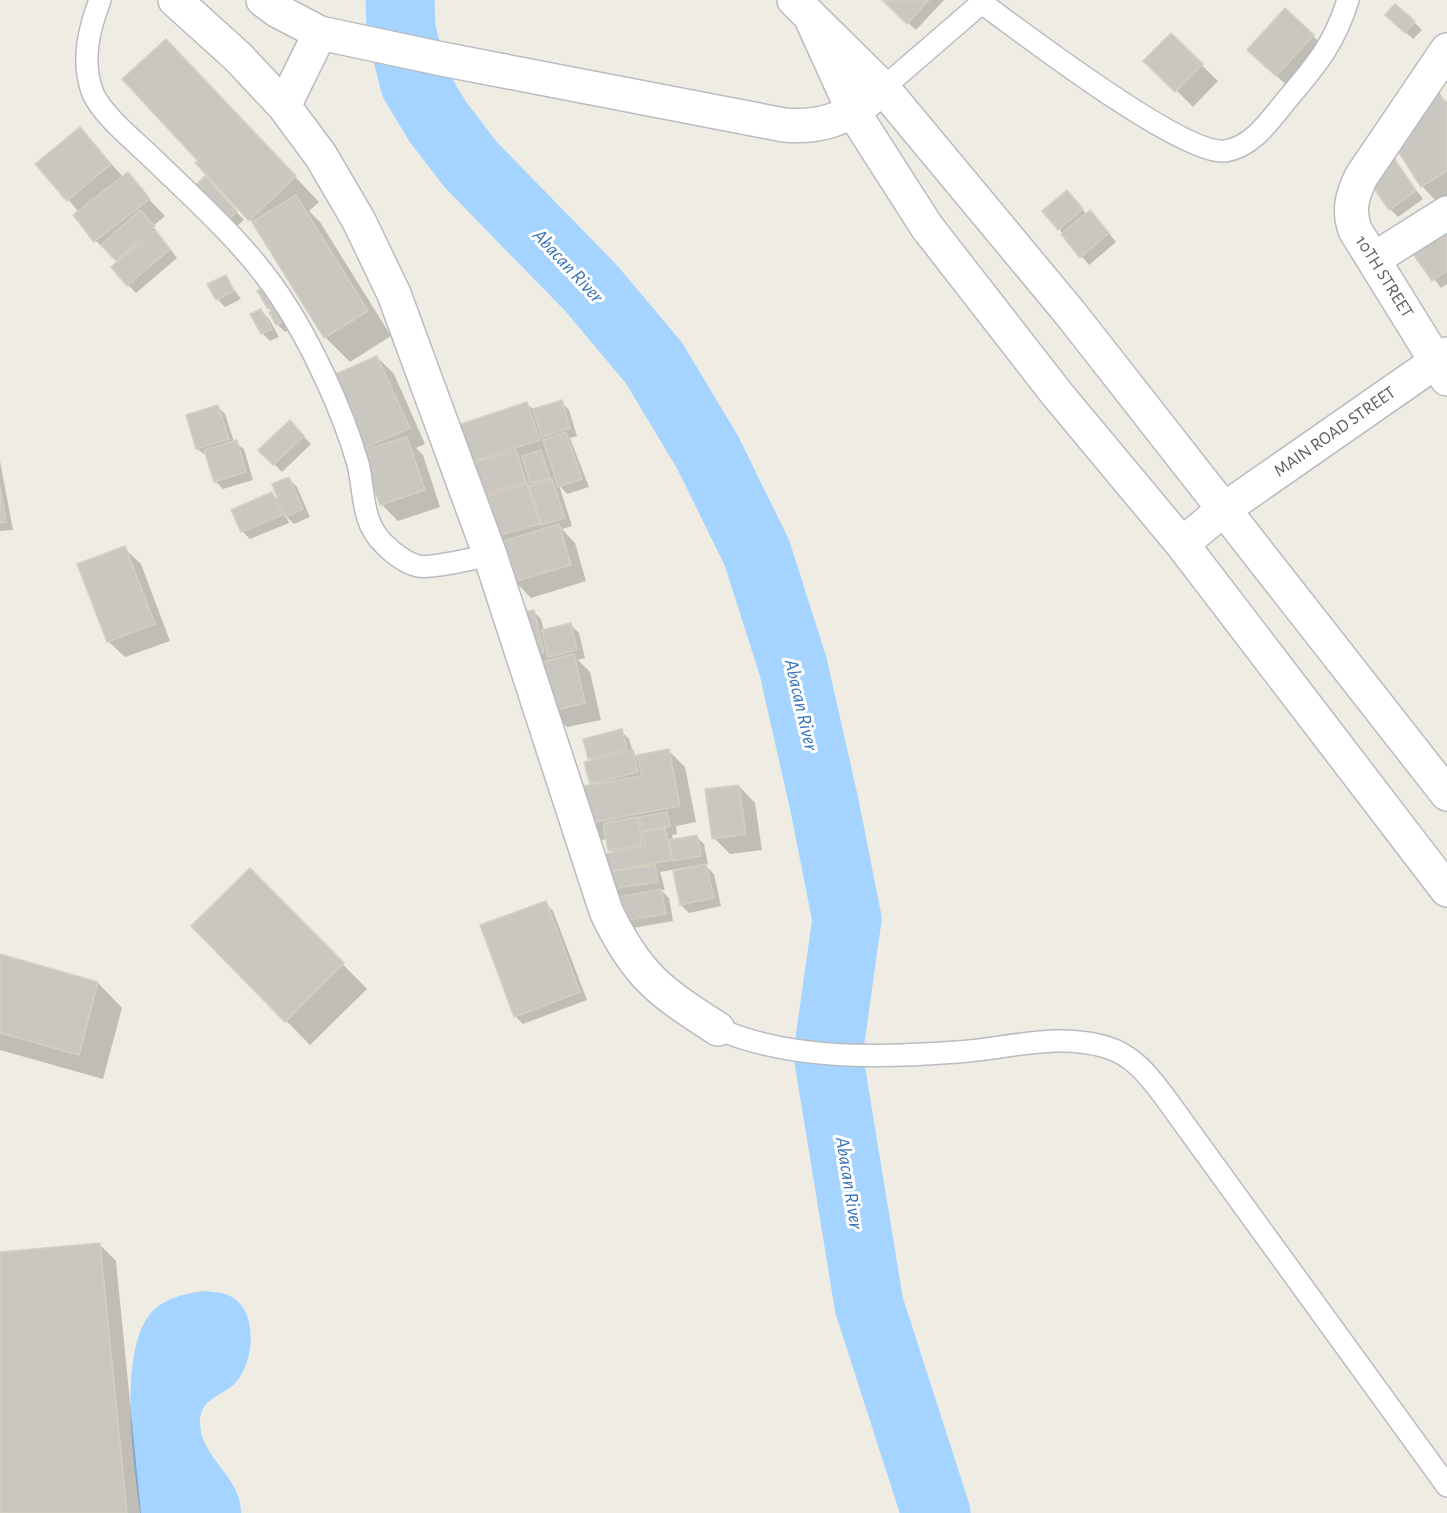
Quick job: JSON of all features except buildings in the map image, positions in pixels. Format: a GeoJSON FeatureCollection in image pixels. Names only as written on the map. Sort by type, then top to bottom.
{"type":"FeatureCollection","features":[{"type":"Feature","properties":{"kind":"street"},"geometry":{"type":"LineString","coordinates":[[175,0],[238,57],[284,106],[321,156],[359,221],[394,294],[490,555],[606,911],[623,947],[644,974],[672,1000],[718,1029]]}},
{"type":"Feature","properties":{"kind":"street"},"geometry":{"type":"LineString","coordinates":[[262,0],[320,33],[442,59],[804,127],[824,124],[854,113],[883,88]]}},
{"type":"Feature","properties":{"kind":"street"},"geometry":{"type":"LineString","coordinates":[[803,9],[883,88],[1070,313],[1447,794]]}},
{"type":"Feature","properties":{"kind":"street"},"geometry":{"type":"LineString","coordinates":[[803,9],[854,113],[927,226],[969,283],[1182,544],[1447,890]]}},
{"type":"Feature","properties":{"kind":"street"},"geometry":{"type":"LineString","coordinates":[[284,106],[320,33]]}},
{"type":"Feature","properties":{"kind":"street","name":"10TH STREET"},"geometry":{"type":"LineString","coordinates":[[1443,365],[1355,230],[1350,214],[1353,194],[1361,177],[1447,50]]}},
{"type":"Feature","properties":{"kind":"street"},"geometry":{"type":"LineString","coordinates":[[1374,259],[1447,213]]}},
{"type":"Feature","properties":{"kind":"street","name":"MAIN ROAD STREET"},"geometry":{"type":"LineString","coordinates":[[1182,544],[1223,510],[1443,365]]}},
{"type":"Feature","properties":{"kind":"lane"},"geometry":{"type":"LineString","coordinates":[[100,0],[90,27],[86,62],[92,91],[114,121],[235,241],[279,295],[310,344],[338,412],[358,464],[368,524],[382,543],[399,557],[420,567],[490,555]]}},
{"type":"Feature","properties":{"kind":"lane"},"geometry":{"type":"LineString","coordinates":[[883,88],[983,2],[1160,127],[1195,143],[1223,152],[1242,146],[1258,134],[1314,68],[1330,46],[1348,0]]}},
{"type":"Feature","properties":{"kind":"lane"},"geometry":{"type":"LineString","coordinates":[[718,1029],[748,1041],[828,1054],[957,1052],[1053,1041],[1106,1047],[1130,1058],[1164,1096],[1447,1486]]}},
{"type":"Feature","properties":{"kind":"water"},"geometry":{"type":"Polygon","coordinates":[[[205,1291],[225,1294],[237,1301],[244,1310],[250,1332],[249,1356],[240,1377],[229,1388],[209,1401],[201,1414],[200,1423],[207,1447],[235,1489],[240,1500],[241,1513],[140,1513],[130,1405],[136,1346],[144,1323],[157,1307],[180,1296],[205,1291]]]}},
{"type":"Feature","properties":{"kind":"waterway","name":"Abacan River"},"geometry":{"type":"LineString","coordinates":[[400,0],[401,30],[415,84],[438,122],[471,165],[591,288],[654,363],[708,453],[757,553],[793,666],[847,919],[828,1054],[869,1305],[936,1513]]}}]}
